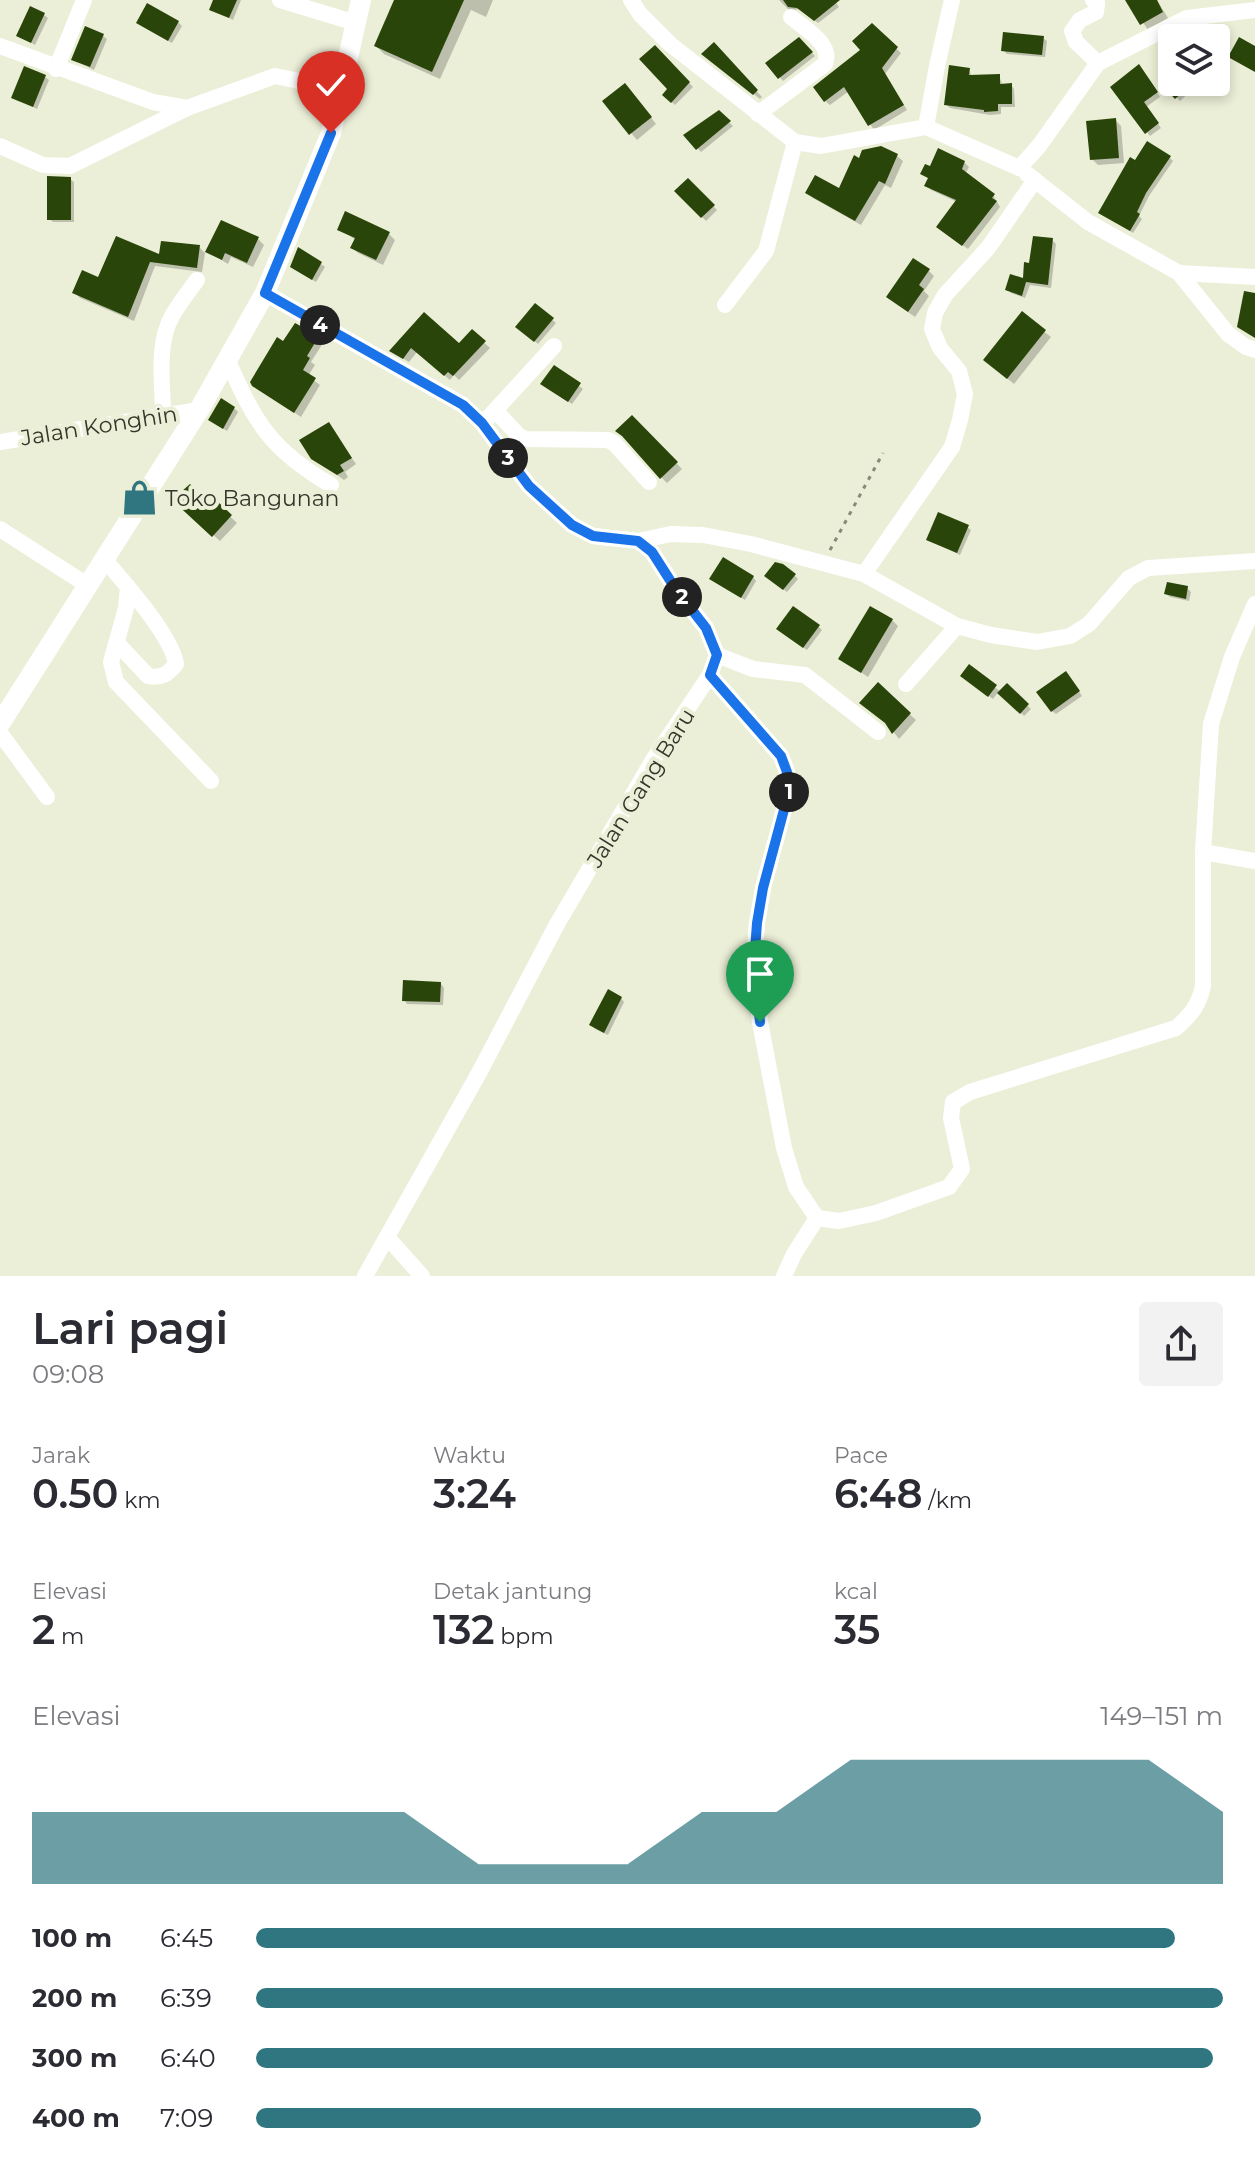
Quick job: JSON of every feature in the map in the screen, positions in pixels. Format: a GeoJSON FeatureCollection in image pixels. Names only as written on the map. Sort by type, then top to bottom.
{"type":"FeatureCollection","features":[{"type":"Feature","properties":{"kind":"main road"},"geometry":{"type":"LineString","coordinates":[[0,724],[199,410],[265,293],[331,133],[361,0]]}},
{"type":"Feature","properties":{"kind":"street"},"geometry":{"type":"LineString","coordinates":[[56,69],[84,0]]}},
{"type":"Feature","properties":{"kind":"street"},"geometry":{"type":"LineString","coordinates":[[280,0],[356,23]]}},
{"type":"Feature","properties":{"kind":"street"},"geometry":{"type":"LineString","coordinates":[[631,0],[660,35],[795,142],[821,146],[926,127],[1019,168],[1088,222],[1179,273],[1228,334],[1255,350]]}},
{"type":"Feature","properties":{"kind":"street"},"geometry":{"type":"LineString","coordinates":[[926,127],[952,0]]}},
{"type":"Feature","properties":{"kind":"street"},"geometry":{"type":"LineString","coordinates":[[1093,0],[1097,3],[1096,12],[1080,20],[1072,31],[1076,42],[1098,63]]}},
{"type":"Feature","properties":{"kind":"street"},"geometry":{"type":"LineString","coordinates":[[1019,168],[1039,146],[1098,63],[1187,18],[1255,10]]}},
{"type":"Feature","properties":{"kind":"street"},"geometry":{"type":"LineString","coordinates":[[758,114],[825,64],[828,56],[825,47],[791,17]]}},
{"type":"Feature","properties":{"kind":"street"},"geometry":{"type":"LineString","coordinates":[[0,46],[153,102],[187,108]]}},
{"type":"Feature","properties":{"kind":"street"},"geometry":{"type":"LineString","coordinates":[[0,146],[43,165],[70,166],[187,108],[275,76],[341,90]]}},
{"type":"Feature","properties":{"kind":"street"},"geometry":{"type":"LineString","coordinates":[[725,305],[766,251],[795,142]]}},
{"type":"Feature","properties":{"kind":"street"},"geometry":{"type":"LineString","coordinates":[[864,574],[952,447],[960,420],[965,394],[959,371],[940,348],[932,329],[935,313],[945,295],[988,248],[1035,180]]}},
{"type":"Feature","properties":{"kind":"street"},"geometry":{"type":"LineString","coordinates":[[1179,273],[1255,277]]}},
{"type":"Feature","properties":{"kind":"street"},"geometry":{"type":"LineString","coordinates":[[163,416],[162,354],[166,333],[171,318],[197,280]]}},
{"type":"Feature","properties":{"kind":"street"},"geometry":{"type":"LineString","coordinates":[[265,293],[454,400],[482,423],[529,486],[572,525],[593,536],[638,541],[671,534],[703,535],[751,544],[864,574],[957,626],[1037,642],[1070,636],[1089,624],[1129,578],[1148,568],[1255,561]]}},
{"type":"Feature","properties":{"kind":"street"},"geometry":{"type":"LineString","coordinates":[[482,423],[554,346]]}},
{"type":"Feature","properties":{"kind":"street"},"geometry":{"type":"LineString","coordinates":[[228,361],[253,416],[267,435],[286,455],[331,485]]}},
{"type":"Feature","properties":{"kind":"street","name":"Jalan Konghin"},"geometry":{"type":"LineString","coordinates":[[0,442],[199,410]]}},
{"type":"Feature","properties":{"kind":"street"},"geometry":{"type":"LineString","coordinates":[[496,411],[519,436],[526,439],[608,440],[649,482]]}},
{"type":"Feature","properties":{"kind":"street"},"geometry":{"type":"LineString","coordinates":[[0,529],[87,585]]}},
{"type":"Feature","properties":{"kind":"street"},"geometry":{"type":"LineString","coordinates":[[638,541],[652,552],[706,628],[717,655],[753,669],[805,675],[878,732]]}},
{"type":"Feature","properties":{"kind":"street"},"geometry":{"type":"LineString","coordinates":[[104,559],[169,645],[176,664],[162,676],[148,676],[118,644]]}},
{"type":"Feature","properties":{"kind":"street"},"geometry":{"type":"LineString","coordinates":[[128,587],[118,644],[111,662],[116,682],[211,781]]}},
{"type":"Feature","properties":{"kind":"street"},"geometry":{"type":"LineString","coordinates":[[710,675],[781,756],[787,772],[789,791],[763,888],[757,923],[754,964],[760,1022],[784,1148],[796,1187],[817,1218],[839,1221],[876,1213],[949,1187],[962,1169],[951,1118],[953,1102],[970,1092],[1176,1028],[1199,1002],[1203,986],[1203,852],[1211,724],[1232,657],[1255,604]]}},
{"type":"Feature","properties":{"kind":"street"},"geometry":{"type":"LineString","coordinates":[[906,684],[957,626]]}},
{"type":"Feature","properties":{"kind":"street","name":"Jalan Gang Baru"},"geometry":{"type":"LineString","coordinates":[[365,1276],[556,926],[653,760],[710,675],[717,655]]}},
{"type":"Feature","properties":{"kind":"street"},"geometry":{"type":"LineString","coordinates":[[0,733],[47,797]]}},
{"type":"Feature","properties":{"kind":"street"},"geometry":{"type":"LineString","coordinates":[[1203,852],[1255,861]]}},
{"type":"Feature","properties":{"kind":"street"},"geometry":{"type":"LineString","coordinates":[[784,1276],[817,1218]]}},
{"type":"Feature","properties":{"kind":"street"},"geometry":{"type":"LineString","coordinates":[[388,1238],[422,1276]]}},
{"type":"Feature","properties":{"kind":"path"},"geometry":{"type":"LineString","coordinates":[[822,563],[883,453]]}},
{"type":"Feature","properties":{"kind":"building"},"geometry":{"type":"Polygon","coordinates":[[[213,0],[237,0],[229,18],[209,10],[213,0]]]}},
{"type":"Feature","properties":{"kind":"building"},"geometry":{"type":"Polygon","coordinates":[[[394,0],[464,0],[432,72],[374,46],[394,0]]]}},
{"type":"Feature","properties":{"kind":"building"},"geometry":{"type":"Polygon","coordinates":[[[783,0],[840,0],[814,21],[797,8],[788,7],[783,0]]]}},
{"type":"Feature","properties":{"kind":"building"},"geometry":{"type":"Polygon","coordinates":[[[1125,0],[1157,0],[1163,12],[1140,25],[1125,0]]]}},
{"type":"Feature","properties":{"kind":"building"},"geometry":{"type":"Polygon","coordinates":[[[147,3],[179,21],[168,41],[136,23],[147,3]]]}},
{"type":"Feature","properties":{"kind":"building"},"geometry":{"type":"Polygon","coordinates":[[[30,6],[45,13],[31,43],[16,36],[30,6]]]}},
{"type":"Feature","properties":{"kind":"building"},"geometry":{"type":"Polygon","coordinates":[[[872,23],[898,47],[882,68],[904,105],[868,126],[844,87],[824,102],[813,87],[860,50],[852,41],[872,23]]]}},
{"type":"Feature","properties":{"kind":"building"},"geometry":{"type":"Polygon","coordinates":[[[85,26],[104,34],[90,67],[71,60],[85,26]]]}},
{"type":"Feature","properties":{"kind":"building"},"geometry":{"type":"Polygon","coordinates":[[[1003,32],[1044,36],[1042,55],[1001,51],[1003,32]]]}},
{"type":"Feature","properties":{"kind":"building"},"geometry":{"type":"Polygon","coordinates":[[[799,37],[813,52],[778,79],[765,63],[799,37]]]}},
{"type":"Feature","properties":{"kind":"building"},"geometry":{"type":"Polygon","coordinates":[[[1239,37],[1255,46],[1255,72],[1230,58],[1239,37]]]}},
{"type":"Feature","properties":{"kind":"building"},"geometry":{"type":"Polygon","coordinates":[[[714,42],[758,90],[753,95],[701,54],[714,42]]]}},
{"type":"Feature","properties":{"kind":"building"},"geometry":{"type":"Polygon","coordinates":[[[655,45],[690,82],[671,103],[662,95],[667,89],[639,59],[655,45]]]}},
{"type":"Feature","properties":{"kind":"building"},"geometry":{"type":"Polygon","coordinates":[[[1139,64],[1158,92],[1144,102],[1159,123],[1145,134],[1110,87],[1139,64]]]}},
{"type":"Feature","properties":{"kind":"building"},"geometry":{"type":"Polygon","coordinates":[[[949,65],[970,68],[969,75],[1000,74],[1000,84],[1012,83],[1012,104],[998,104],[998,111],[984,112],[944,105],[949,65]]]}},
{"type":"Feature","properties":{"kind":"building"},"geometry":{"type":"Polygon","coordinates":[[[24,66],[46,75],[33,107],[11,98],[24,66]]]}},
{"type":"Feature","properties":{"kind":"building"},"geometry":{"type":"Polygon","coordinates":[[[625,83],[652,117],[629,135],[602,101],[625,83]]]}},
{"type":"Feature","properties":{"kind":"building"},"geometry":{"type":"Polygon","coordinates":[[[719,110],[731,121],[696,150],[683,135],[719,110]]]}},
{"type":"Feature","properties":{"kind":"building"},"geometry":{"type":"Polygon","coordinates":[[[1116,118],[1119,158],[1090,160],[1086,121],[1116,118]]]}},
{"type":"Feature","properties":{"kind":"building"},"geometry":{"type":"Polygon","coordinates":[[[1147,141],[1171,156],[1146,193],[1137,212],[1140,214],[1130,231],[1098,213],[1130,157],[1135,160],[1147,141]]]}},
{"type":"Feature","properties":{"kind":"building"},"geometry":{"type":"Polygon","coordinates":[[[881,146],[898,154],[885,184],[879,181],[855,221],[805,193],[815,175],[839,188],[854,155],[859,158],[862,150],[881,146]]]}},
{"type":"Feature","properties":{"kind":"building"},"geometry":{"type":"Polygon","coordinates":[[[938,148],[965,161],[962,169],[995,194],[992,198],[997,201],[962,246],[936,227],[956,200],[924,186],[928,178],[920,174],[925,164],[930,166],[938,148]]]}},
{"type":"Feature","properties":{"kind":"building"},"geometry":{"type":"Polygon","coordinates":[[[47,176],[71,177],[71,220],[47,220],[47,176]]]}},
{"type":"Feature","properties":{"kind":"building"},"geometry":{"type":"Polygon","coordinates":[[[688,178],[715,205],[701,218],[674,191],[688,178]]]}},
{"type":"Feature","properties":{"kind":"building"},"geometry":{"type":"Polygon","coordinates":[[[345,211],[390,232],[376,260],[350,248],[355,238],[337,230],[345,211]]]}},
{"type":"Feature","properties":{"kind":"building"},"geometry":{"type":"Polygon","coordinates":[[[221,220],[259,237],[247,263],[225,253],[222,260],[205,252],[221,220]]]}},
{"type":"Feature","properties":{"kind":"building"},"geometry":{"type":"Polygon","coordinates":[[[116,236],[159,254],[161,241],[200,245],[197,268],[150,262],[128,317],[72,293],[82,270],[98,277],[116,236]]]}},
{"type":"Feature","properties":{"kind":"building"},"geometry":{"type":"Polygon","coordinates":[[[1033,236],[1053,238],[1048,285],[1026,282],[1022,296],[1005,290],[1010,274],[1023,278],[1024,262],[1029,263],[1033,236]]]}},
{"type":"Feature","properties":{"kind":"building"},"geometry":{"type":"Polygon","coordinates":[[[298,247],[322,262],[312,280],[290,267],[298,247]]]}},
{"type":"Feature","properties":{"kind":"building"},"geometry":{"type":"Polygon","coordinates":[[[913,258],[930,269],[919,285],[924,289],[908,312],[886,297],[913,258]]]}},
{"type":"Feature","properties":{"kind":"building"},"geometry":{"type":"Polygon","coordinates":[[[1244,291],[1255,293],[1255,338],[1237,327],[1244,291]]]}},
{"type":"Feature","properties":{"kind":"building"},"geometry":{"type":"Polygon","coordinates":[[[535,303],[554,318],[534,342],[515,327],[535,303]]]}},
{"type":"Feature","properties":{"kind":"building"},"geometry":{"type":"Polygon","coordinates":[[[1022,311],[1046,330],[1007,379],[983,360],[1022,311]]]}},
{"type":"Feature","properties":{"kind":"building"},"geometry":{"type":"Polygon","coordinates":[[[424,312],[459,343],[472,329],[486,341],[453,376],[448,372],[444,376],[411,348],[403,359],[389,351],[424,312]]]}},
{"type":"Feature","properties":{"kind":"building"},"geometry":{"type":"Polygon","coordinates":[[[295,323],[319,336],[303,370],[316,378],[294,413],[250,382],[277,337],[283,341],[295,323]]]}},
{"type":"Feature","properties":{"kind":"building"},"geometry":{"type":"Polygon","coordinates":[[[554,365],[581,383],[568,402],[540,384],[554,365]]]}},
{"type":"Feature","properties":{"kind":"building"},"geometry":{"type":"Polygon","coordinates":[[[221,398],[235,407],[223,429],[208,420],[221,398]]]}},
{"type":"Feature","properties":{"kind":"building"},"geometry":{"type":"Polygon","coordinates":[[[632,415],[678,462],[660,479],[615,431],[632,415]]]}},
{"type":"Feature","properties":{"kind":"building"},"geometry":{"type":"Polygon","coordinates":[[[329,422],[352,458],[340,465],[344,471],[337,475],[311,459],[299,440],[329,422]]]}},
{"type":"Feature","properties":{"kind":"building"},"geometry":{"type":"Polygon","coordinates":[[[190,484],[212,505],[216,500],[232,515],[212,537],[172,500],[190,484]]]}},
{"type":"Feature","properties":{"kind":"building"},"geometry":{"type":"Polygon","coordinates":[[[938,512],[969,525],[957,553],[926,540],[938,512]]]}},
{"type":"Feature","properties":{"kind":"building"},"geometry":{"type":"Polygon","coordinates":[[[723,557],[754,576],[741,598],[709,579],[723,557]]]}},
{"type":"Feature","properties":{"kind":"building"},"geometry":{"type":"Polygon","coordinates":[[[775,562],[796,574],[783,590],[764,576],[775,562]]]}},
{"type":"Feature","properties":{"kind":"building"},"geometry":{"type":"Polygon","coordinates":[[[1167,582],[1188,586],[1186,599],[1164,594],[1167,582]]]}},
{"type":"Feature","properties":{"kind":"building"},"geometry":{"type":"Polygon","coordinates":[[[793,606],[820,625],[803,648],[776,629],[793,606]]]}},
{"type":"Feature","properties":{"kind":"building"},"geometry":{"type":"Polygon","coordinates":[[[870,606],[893,619],[861,673],[838,659],[870,606]]]}},
{"type":"Feature","properties":{"kind":"building"},"geometry":{"type":"Polygon","coordinates":[[[969,664],[997,685],[988,697],[960,676],[969,664]]]}},
{"type":"Feature","properties":{"kind":"building"},"geometry":{"type":"Polygon","coordinates":[[[1066,671],[1080,691],[1051,712],[1036,692],[1066,671]]]}},
{"type":"Feature","properties":{"kind":"building"},"geometry":{"type":"Polygon","coordinates":[[[878,682],[911,713],[892,734],[885,723],[859,703],[878,682]]]}},
{"type":"Feature","properties":{"kind":"building"},"geometry":{"type":"Polygon","coordinates":[[[1007,683],[1029,704],[1020,714],[997,693],[1007,683]]]}},
{"type":"Feature","properties":{"kind":"building"},"geometry":{"type":"Polygon","coordinates":[[[403,980],[441,982],[440,1002],[402,1001],[403,980]]]}},
{"type":"Feature","properties":{"kind":"building"},"geometry":{"type":"Polygon","coordinates":[[[608,989],[622,997],[604,1033],[589,1025],[608,989]]]}},
{"type":"Feature","properties":{"kind":"place","name":"Toko Bangunan"},"geometry":{"type":"Point","coordinates":[139,498]}},
{"type":"Feature","properties":{"kind":"route"},"geometry":{"type":"LineString","coordinates":[[331,133],[265,293],[463,405],[482,423],[529,486],[572,525],[593,536],[638,541],[652,552],[706,628],[717,655],[710,675],[781,756],[789,791],[763,888],[757,923],[754,964],[760,1022]]}}]}
